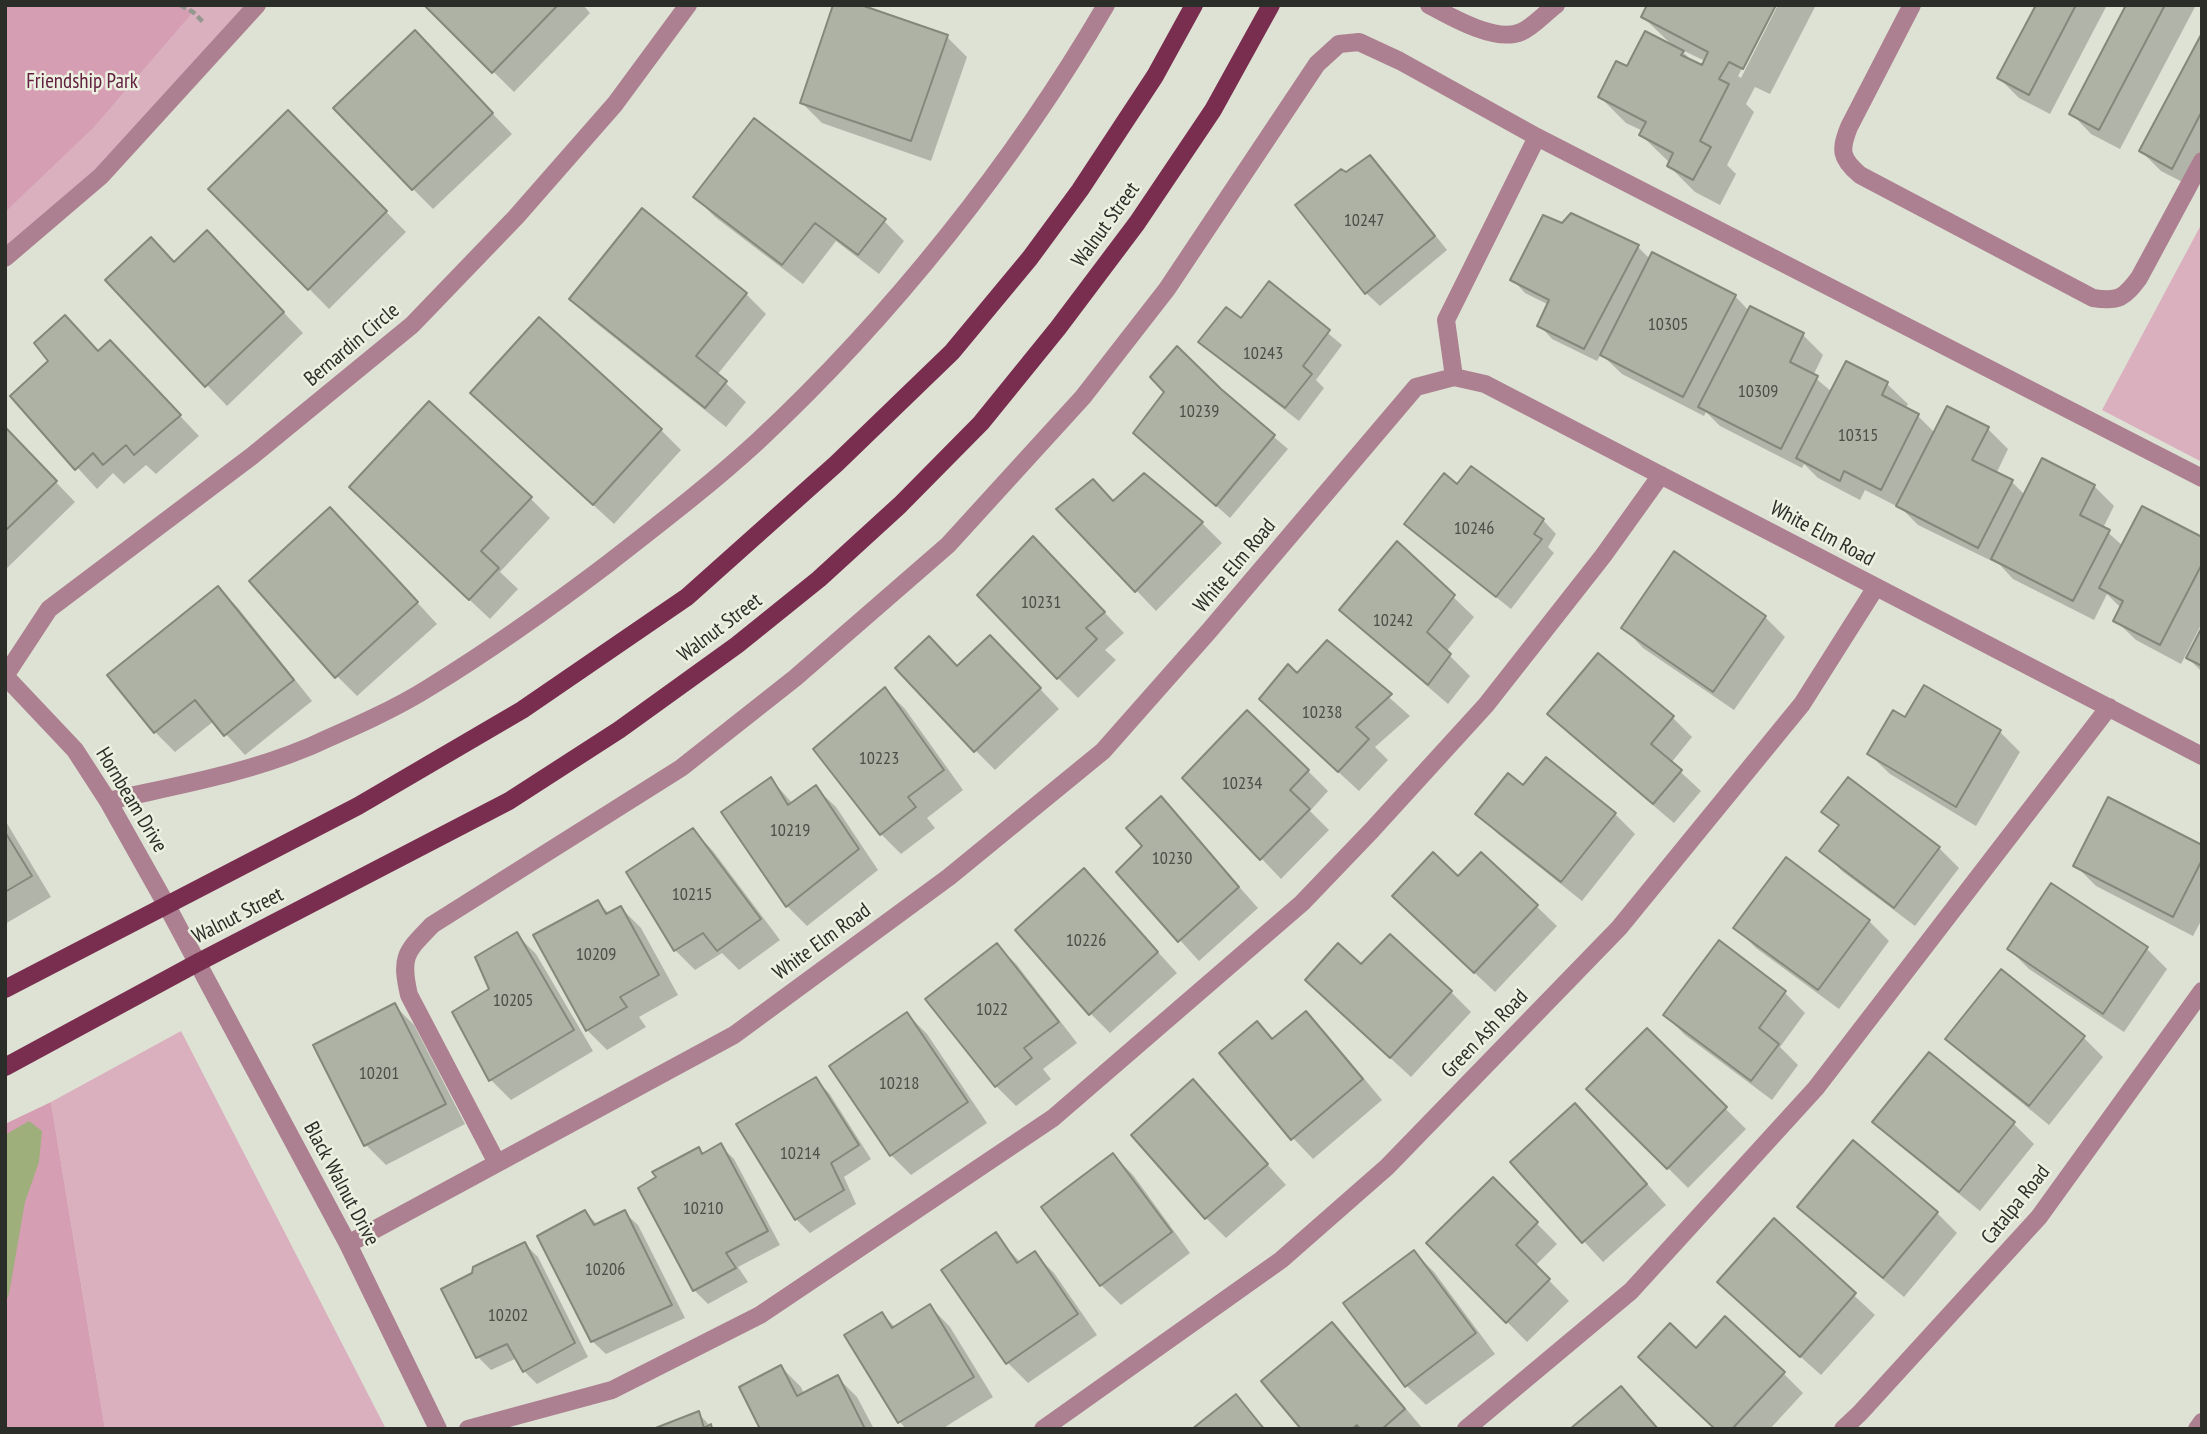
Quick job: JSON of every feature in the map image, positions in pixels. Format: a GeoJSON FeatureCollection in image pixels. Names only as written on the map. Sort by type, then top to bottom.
{"type":"FeatureCollection","features":[{"type":"Feature","properties":{"kind":"main road","name":"Walnut Street"},"geometry":{"type":"LineString","coordinates":[[5,989],[358,806],[522,710],[687,597],[836,464],[952,352],[1030,258],[1080,190],[1155,76],[1194,5]]}},
{"type":"Feature","properties":{"kind":"main road","name":"Walnut Street"},"geometry":{"type":"LineString","coordinates":[[5,1067],[197,963],[509,801],[620,730],[737,645],[819,579],[901,505],[981,423],[1058,328],[1137,223],[1213,110],[1271,5]]}},
{"type":"Feature","properties":{"kind":"street"},"geometry":{"type":"LineString","coordinates":[[5,258],[101,176],[257,5]]}},
{"type":"Feature","properties":{"kind":"street","name":"Bernardin Circle"},"geometry":{"type":"LineString","coordinates":[[5,676],[49,609],[252,456],[412,325],[516,217],[615,104],[688,5]]}},
{"type":"Feature","properties":{"kind":"street"},"geometry":{"type":"LineString","coordinates":[[108,801],[198,780],[303,749],[406,700],[496,644],[571,592],[665,520],[756,442],[834,365],[923,264],[986,188],[1073,61],[1106,5]]}},
{"type":"Feature","properties":{"kind":"street"},"geometry":{"type":"LineString","coordinates":[[1429,5],[1469,26],[1499,33],[1520,32],[1556,5]]}},
{"type":"Feature","properties":{"kind":"street"},"geometry":{"type":"LineString","coordinates":[[1912,5],[1849,127],[1842,146],[1847,164],[1873,181],[2093,298],[2113,301],[2127,294],[2139,278],[2202,161]]}},
{"type":"Feature","properties":{"kind":"street"},"geometry":{"type":"LineString","coordinates":[[497,1163],[409,995],[404,975],[407,952],[432,925],[681,768],[795,678],[948,545],[1092,386],[1167,289],[1317,64],[1339,44],[1359,42],[1400,61],[1537,137],[2202,478]]}},
{"type":"Feature","properties":{"kind":"street"},"geometry":{"type":"LineString","coordinates":[[1454,377],[1446,320],[1537,137]]}},
{"type":"Feature","properties":{"kind":"street","name":"White Elm Road"},"geometry":{"type":"LineString","coordinates":[[348,1244],[734,1035],[949,877],[1103,751],[1209,631],[1416,387],[1454,377],[1485,384],[2202,756]]}},
{"type":"Feature","properties":{"kind":"street"},"geometry":{"type":"LineString","coordinates":[[468,1429],[612,1390],[760,1315],[1053,1118],[1302,902],[1355,848],[1486,705],[1603,556],[1661,475]]}},
{"type":"Feature","properties":{"kind":"street","name":"Green Ash Road"},"geometry":{"type":"LineString","coordinates":[[1043,1429],[1280,1260],[1387,1167],[1619,928],[1802,704],[1876,587]]}},
{"type":"Feature","properties":{"kind":"street","name":"Hornbeam Drive"},"geometry":{"type":"LineString","coordinates":[[5,676],[75,750],[108,801],[197,963]]}},
{"type":"Feature","properties":{"kind":"street"},"geometry":{"type":"LineString","coordinates":[[1466,1429],[1631,1291],[1816,1088],[2109,707]]}},
{"type":"Feature","properties":{"kind":"street","name":"Black Walnut Drive"},"geometry":{"type":"LineString","coordinates":[[197,963],[348,1244],[438,1429]]}},
{"type":"Feature","properties":{"kind":"street","name":"Catalpa Road"},"geometry":{"type":"LineString","coordinates":[[1843,1429],[2039,1217],[2202,991]]}},
{"type":"Feature","properties":{"kind":"street"},"geometry":{"type":"LineString","coordinates":[[2197,1429],[2202,1422]]}},
{"type":"Feature","properties":{"kind":"green space","name":"Friendship Park"},"geometry":{"type":"Polygon","coordinates":[[[5,5],[257,5],[101,176],[5,258],[5,5]]]}},
{"type":"Feature","properties":{"kind":"green space","name":"Friendship Park"},"geometry":{"type":"Polygon","coordinates":[[[5,5],[180,5],[193,12],[93,128],[5,212],[5,5]]]}},
{"type":"Feature","properties":{"kind":"green space"},"geometry":{"type":"Polygon","coordinates":[[[2202,223],[2202,462],[2102,410],[2202,223]]]}},
{"type":"Feature","properties":{"kind":"green space"},"geometry":{"type":"Polygon","coordinates":[[[181,1031],[386,1429],[105,1429],[51,1102],[181,1031]]]}},
{"type":"Feature","properties":{"kind":"green space"},"geometry":{"type":"Polygon","coordinates":[[[51,1102],[105,1429],[5,1429],[5,1124],[51,1102]]]}},
{"type":"Feature","properties":{"kind":"shaded area"},"geometry":{"type":"Polygon","coordinates":[[[29,1121],[42,1131],[39,1162],[25,1202],[5,1304],[5,1135],[29,1121]]]}},
{"type":"Feature","properties":{"kind":"building"},"geometry":{"type":"Polygon","coordinates":[[[424,5],[558,5],[492,73],[424,5]]]}},
{"type":"Feature","properties":{"kind":"building"},"geometry":{"type":"Polygon","coordinates":[[[833,5],[861,5],[948,35],[911,141],[800,103],[833,5]]]}},
{"type":"Feature","properties":{"kind":"building"},"geometry":{"type":"Polygon","coordinates":[[[1647,5],[1776,5],[1743,69],[1729,62],[1719,79],[1729,84],[1700,141],[1711,147],[1693,180],[1667,166],[1673,153],[1639,135],[1646,122],[1598,97],[1616,61],[1627,66],[1645,31],[1684,51],[1681,55],[1702,65],[1708,52],[1641,17],[1647,5]]]}},
{"type":"Feature","properties":{"kind":"building"},"geometry":{"type":"Polygon","coordinates":[[[2036,5],[2076,5],[2029,95],[1997,78],[2036,5]]]}},
{"type":"Feature","properties":{"kind":"building"},"geometry":{"type":"Polygon","coordinates":[[[2126,5],[2165,5],[2099,130],[2069,114],[2126,5]]]}},
{"type":"Feature","properties":{"kind":"building"},"geometry":{"type":"Polygon","coordinates":[[[415,30],[493,113],[412,190],[333,108],[415,30]]]}},
{"type":"Feature","properties":{"kind":"building"},"geometry":{"type":"Polygon","coordinates":[[[2202,33],[2202,111],[2172,169],[2139,151],[2202,33]]]}},
{"type":"Feature","properties":{"kind":"building"},"geometry":{"type":"Polygon","coordinates":[[[288,110],[387,211],[308,290],[208,189],[288,110]]]}},
{"type":"Feature","properties":{"kind":"building"},"geometry":{"type":"Polygon","coordinates":[[[754,118],[886,219],[858,255],[815,223],[782,265],[693,197],[754,118]]]}},
{"type":"Feature","properties":{"kind":"building"},"geometry":{"type":"Polygon","coordinates":[[[1370,155],[1435,236],[1365,294],[1295,205],[1341,169],[1346,172],[1370,155]]]}},
{"type":"Feature","properties":{"kind":"building"},"geometry":{"type":"Polygon","coordinates":[[[642,208],[747,293],[696,356],[727,381],[705,408],[569,299],[642,208]]]}},
{"type":"Feature","properties":{"kind":"building"},"geometry":{"type":"Polygon","coordinates":[[[1571,213],[1639,245],[1584,349],[1537,326],[1549,300],[1510,280],[1543,215],[1562,223],[1571,213]]]}},
{"type":"Feature","properties":{"kind":"building"},"geometry":{"type":"Polygon","coordinates":[[[207,230],[284,312],[205,387],[105,280],[151,237],[174,262],[207,230]]]}},
{"type":"Feature","properties":{"kind":"building"},"geometry":{"type":"Polygon","coordinates":[[[1652,252],[1736,295],[1683,397],[1600,355],[1652,252]]]}},
{"type":"Feature","properties":{"kind":"building"},"geometry":{"type":"Polygon","coordinates":[[[1269,281],[1330,330],[1303,366],[1312,374],[1285,408],[1198,342],[1226,307],[1241,318],[1269,281]]]}},
{"type":"Feature","properties":{"kind":"building"},"geometry":{"type":"Polygon","coordinates":[[[1750,306],[1804,333],[1790,362],[1818,376],[1781,449],[1698,407],[1750,306]]]}},
{"type":"Feature","properties":{"kind":"building"},"geometry":{"type":"Polygon","coordinates":[[[65,315],[98,351],[110,340],[181,415],[134,455],[126,445],[103,465],[93,453],[75,470],[10,396],[48,361],[34,343],[65,315]]]}},
{"type":"Feature","properties":{"kind":"building"},"geometry":{"type":"Polygon","coordinates":[[[539,317],[662,429],[593,505],[470,393],[539,317]]]}},
{"type":"Feature","properties":{"kind":"building"},"geometry":{"type":"Polygon","coordinates":[[[1177,346],[1221,389],[1275,435],[1216,506],[1133,433],[1164,392],[1150,377],[1177,346]]]}},
{"type":"Feature","properties":{"kind":"building"},"geometry":{"type":"Polygon","coordinates":[[[1846,361],[1888,382],[1882,395],[1919,414],[1881,490],[1844,471],[1840,481],[1796,458],[1846,361]]]}},
{"type":"Feature","properties":{"kind":"building"},"geometry":{"type":"Polygon","coordinates":[[[429,401],[532,497],[481,551],[499,568],[469,600],[349,487],[429,401]]]}},
{"type":"Feature","properties":{"kind":"building"},"geometry":{"type":"Polygon","coordinates":[[[1947,406],[1989,427],[1972,460],[2013,480],[1978,548],[1896,506],[1947,406]]]}},
{"type":"Feature","properties":{"kind":"building"},"geometry":{"type":"Polygon","coordinates":[[[5,427],[57,481],[5,531],[5,427]]]}},
{"type":"Feature","properties":{"kind":"building"},"geometry":{"type":"Polygon","coordinates":[[[2042,458],[2095,485],[2080,515],[2110,530],[2073,601],[1991,559],[2042,458]]]}},
{"type":"Feature","properties":{"kind":"building"},"geometry":{"type":"Polygon","coordinates":[[[1471,466],[1544,519],[1534,534],[1542,539],[1496,597],[1404,524],[1444,473],[1457,484],[1471,466]]]}},
{"type":"Feature","properties":{"kind":"building"},"geometry":{"type":"Polygon","coordinates":[[[1144,473],[1203,522],[1135,592],[1056,509],[1093,479],[1113,501],[1144,473]]]}},
{"type":"Feature","properties":{"kind":"building"},"geometry":{"type":"Polygon","coordinates":[[[2142,506],[2202,537],[2202,564],[2160,645],[2113,621],[2123,601],[2099,588],[2142,506]]]}},
{"type":"Feature","properties":{"kind":"building"},"geometry":{"type":"Polygon","coordinates":[[[330,507],[418,602],[335,678],[249,581],[330,507]]]}},
{"type":"Feature","properties":{"kind":"building"},"geometry":{"type":"Polygon","coordinates":[[[1033,536],[1105,612],[1086,628],[1097,639],[1057,679],[977,595],[1033,536]]]}},
{"type":"Feature","properties":{"kind":"building"},"geometry":{"type":"Polygon","coordinates":[[[1397,541],[1455,595],[1427,632],[1451,654],[1428,685],[1339,610],[1397,541]]]}},
{"type":"Feature","properties":{"kind":"building"},"geometry":{"type":"Polygon","coordinates":[[[1674,551],[1766,616],[1713,692],[1621,628],[1674,551]]]}},
{"type":"Feature","properties":{"kind":"building"},"geometry":{"type":"Polygon","coordinates":[[[218,586],[294,680],[224,736],[195,700],[154,733],[107,675],[218,586]]]}},
{"type":"Feature","properties":{"kind":"building"},"geometry":{"type":"Polygon","coordinates":[[[2202,627],[2202,666],[2186,658],[2202,627]]]}},
{"type":"Feature","properties":{"kind":"building"},"geometry":{"type":"Polygon","coordinates":[[[990,635],[1041,688],[974,752],[895,668],[929,636],[957,666],[990,635]]]}},
{"type":"Feature","properties":{"kind":"building"},"geometry":{"type":"Polygon","coordinates":[[[1327,640],[1392,694],[1356,727],[1369,739],[1338,772],[1259,699],[1288,664],[1297,673],[1327,640]]]}},
{"type":"Feature","properties":{"kind":"building"},"geometry":{"type":"Polygon","coordinates":[[[1598,653],[1674,716],[1651,744],[1682,770],[1653,804],[1547,714],[1598,653]]]}},
{"type":"Feature","properties":{"kind":"building"},"geometry":{"type":"Polygon","coordinates":[[[1924,685],[2001,730],[1956,807],[1867,754],[1893,710],[1905,717],[1924,685]]]}},
{"type":"Feature","properties":{"kind":"building"},"geometry":{"type":"Polygon","coordinates":[[[885,687],[944,770],[908,797],[916,807],[880,835],[813,749],[885,687]]]}},
{"type":"Feature","properties":{"kind":"building"},"geometry":{"type":"Polygon","coordinates":[[[1247,710],[1309,770],[1290,790],[1310,809],[1260,860],[1182,778],[1247,710]]]}},
{"type":"Feature","properties":{"kind":"building"},"geometry":{"type":"Polygon","coordinates":[[[1546,757],[1616,813],[1561,882],[1475,814],[1508,773],[1523,785],[1546,757]]]}},
{"type":"Feature","properties":{"kind":"building"},"geometry":{"type":"Polygon","coordinates":[[[771,777],[788,805],[816,785],[859,849],[786,907],[721,812],[771,777]]]}},
{"type":"Feature","properties":{"kind":"building"},"geometry":{"type":"Polygon","coordinates":[[[1848,777],[1940,847],[1894,908],[1819,851],[1839,825],[1821,812],[1848,777]]]}},
{"type":"Feature","properties":{"kind":"building"},"geometry":{"type":"Polygon","coordinates":[[[1161,796],[1239,887],[1178,942],[1116,872],[1142,846],[1126,828],[1161,796]]]}},
{"type":"Feature","properties":{"kind":"building"},"geometry":{"type":"Polygon","coordinates":[[[2108,797],[2202,845],[2202,860],[2173,917],[2073,866],[2108,797]]]}},
{"type":"Feature","properties":{"kind":"building"},"geometry":{"type":"Polygon","coordinates":[[[693,828],[761,919],[717,951],[703,933],[674,951],[626,872],[693,828]]]}},
{"type":"Feature","properties":{"kind":"building"},"geometry":{"type":"Polygon","coordinates":[[[5,832],[32,876],[5,892],[5,832]]]}},
{"type":"Feature","properties":{"kind":"building"},"geometry":{"type":"Polygon","coordinates":[[[1433,852],[1458,876],[1481,852],[1538,905],[1474,973],[1392,896],[1433,852]]]}},
{"type":"Feature","properties":{"kind":"building"},"geometry":{"type":"Polygon","coordinates":[[[1786,857],[1870,920],[1818,990],[1733,928],[1786,857]]]}},
{"type":"Feature","properties":{"kind":"building"},"geometry":{"type":"Polygon","coordinates":[[[1084,868],[1158,952],[1089,1015],[1015,930],[1084,868]]]}},
{"type":"Feature","properties":{"kind":"building"},"geometry":{"type":"Polygon","coordinates":[[[2051,883],[2148,947],[2103,1014],[2007,949],[2051,883]]]}},
{"type":"Feature","properties":{"kind":"building"},"geometry":{"type":"Polygon","coordinates":[[[598,900],[606,914],[621,906],[659,975],[620,997],[627,1007],[586,1031],[533,935],[598,900]]]}},
{"type":"Feature","properties":{"kind":"building"},"geometry":{"type":"Polygon","coordinates":[[[517,932],[574,1030],[489,1081],[452,1012],[489,989],[475,957],[517,932]]]}},
{"type":"Feature","properties":{"kind":"building"},"geometry":{"type":"Polygon","coordinates":[[[1390,934],[1452,991],[1390,1058],[1305,980],[1338,943],[1361,964],[1390,934]]]}},
{"type":"Feature","properties":{"kind":"building"},"geometry":{"type":"Polygon","coordinates":[[[1719,940],[1786,991],[1759,1028],[1779,1044],[1751,1081],[1663,1015],[1719,940]]]}},
{"type":"Feature","properties":{"kind":"building"},"geometry":{"type":"Polygon","coordinates":[[[997,943],[1059,1022],[1024,1048],[1032,1058],[995,1087],[925,999],[997,943]]]}},
{"type":"Feature","properties":{"kind":"building"},"geometry":{"type":"Polygon","coordinates":[[[2001,969],[2085,1036],[2029,1106],[1945,1039],[2001,969]]]}},
{"type":"Feature","properties":{"kind":"building"},"geometry":{"type":"Polygon","coordinates":[[[395,1003],[446,1104],[364,1146],[313,1045],[395,1003]]]}},
{"type":"Feature","properties":{"kind":"building"},"geometry":{"type":"Polygon","coordinates":[[[1306,1011],[1363,1079],[1291,1140],[1219,1053],[1257,1021],[1272,1039],[1306,1011]]]}},
{"type":"Feature","properties":{"kind":"building"},"geometry":{"type":"Polygon","coordinates":[[[907,1012],[968,1102],[890,1156],[829,1066],[907,1012]]]}},
{"type":"Feature","properties":{"kind":"building"},"geometry":{"type":"Polygon","coordinates":[[[1647,1028],[1727,1107],[1667,1169],[1586,1089],[1647,1028]]]}},
{"type":"Feature","properties":{"kind":"building"},"geometry":{"type":"Polygon","coordinates":[[[1929,1052],[2015,1122],[1959,1192],[1872,1122],[1929,1052]]]}},
{"type":"Feature","properties":{"kind":"building"},"geometry":{"type":"Polygon","coordinates":[[[816,1077],[859,1145],[831,1163],[844,1190],[795,1220],[736,1124],[816,1077]]]}},
{"type":"Feature","properties":{"kind":"building"},"geometry":{"type":"Polygon","coordinates":[[[1193,1079],[1268,1164],[1205,1219],[1131,1135],[1193,1079]]]}},
{"type":"Feature","properties":{"kind":"building"},"geometry":{"type":"Polygon","coordinates":[[[1575,1103],[1647,1184],[1582,1243],[1510,1162],[1575,1103]]]}},
{"type":"Feature","properties":{"kind":"building"},"geometry":{"type":"Polygon","coordinates":[[[1853,1140],[1938,1212],[1883,1278],[1797,1207],[1853,1140]]]}},
{"type":"Feature","properties":{"kind":"building"},"geometry":{"type":"Polygon","coordinates":[[[721,1143],[768,1231],[726,1253],[736,1268],[693,1291],[638,1188],[656,1177],[652,1172],[699,1147],[702,1154],[721,1143]]]}},
{"type":"Feature","properties":{"kind":"building"},"geometry":{"type":"Polygon","coordinates":[[[1113,1153],[1172,1232],[1100,1286],[1041,1207],[1113,1153]]]}},
{"type":"Feature","properties":{"kind":"building"},"geometry":{"type":"Polygon","coordinates":[[[1493,1177],[1538,1222],[1516,1245],[1550,1279],[1506,1323],[1426,1243],[1493,1177]]]}},
{"type":"Feature","properties":{"kind":"building"},"geometry":{"type":"Polygon","coordinates":[[[585,1210],[594,1225],[625,1210],[672,1305],[591,1342],[537,1236],[585,1210]]]}},
{"type":"Feature","properties":{"kind":"building"},"geometry":{"type":"Polygon","coordinates":[[[1774,1218],[1856,1293],[1800,1357],[1717,1282],[1774,1218]]]}},
{"type":"Feature","properties":{"kind":"building"},"geometry":{"type":"Polygon","coordinates":[[[996,1232],[1017,1263],[1035,1251],[1078,1314],[1006,1364],[941,1270],[996,1232]]]}},
{"type":"Feature","properties":{"kind":"building"},"geometry":{"type":"Polygon","coordinates":[[[525,1242],[575,1343],[523,1372],[507,1344],[476,1358],[441,1289],[472,1273],[473,1267],[525,1242]]]}},
{"type":"Feature","properties":{"kind":"building"},"geometry":{"type":"Polygon","coordinates":[[[1414,1250],[1476,1333],[1405,1387],[1343,1303],[1414,1250]]]}},
{"type":"Feature","properties":{"kind":"building"},"geometry":{"type":"Polygon","coordinates":[[[930,1304],[974,1377],[898,1423],[844,1335],[882,1312],[892,1328],[930,1304]]]}},
{"type":"Feature","properties":{"kind":"building"},"geometry":{"type":"Polygon","coordinates":[[[1725,1316],[1785,1372],[1732,1429],[1715,1429],[1638,1357],[1670,1323],[1696,1348],[1725,1316]]]}},
{"type":"Feature","properties":{"kind":"building"},"geometry":{"type":"Polygon","coordinates":[[[1332,1322],[1405,1409],[1382,1429],[1360,1429],[1357,1425],[1352,1429],[1301,1429],[1261,1381],[1332,1322]]]}},
{"type":"Feature","properties":{"kind":"building"},"geometry":{"type":"Polygon","coordinates":[[[781,1365],[797,1396],[838,1375],[865,1429],[760,1429],[739,1387],[781,1365]]]}},
{"type":"Feature","properties":{"kind":"building"},"geometry":{"type":"Polygon","coordinates":[[[1621,1386],[1658,1429],[1570,1429],[1621,1386]]]}},
{"type":"Feature","properties":{"kind":"building"},"geometry":{"type":"Polygon","coordinates":[[[1236,1394],[1264,1429],[1192,1429],[1236,1394]]]}},
{"type":"Feature","properties":{"kind":"building"},"geometry":{"type":"Polygon","coordinates":[[[699,1411],[704,1428],[711,1424],[712,1429],[653,1429],[699,1411]]]}}]}
